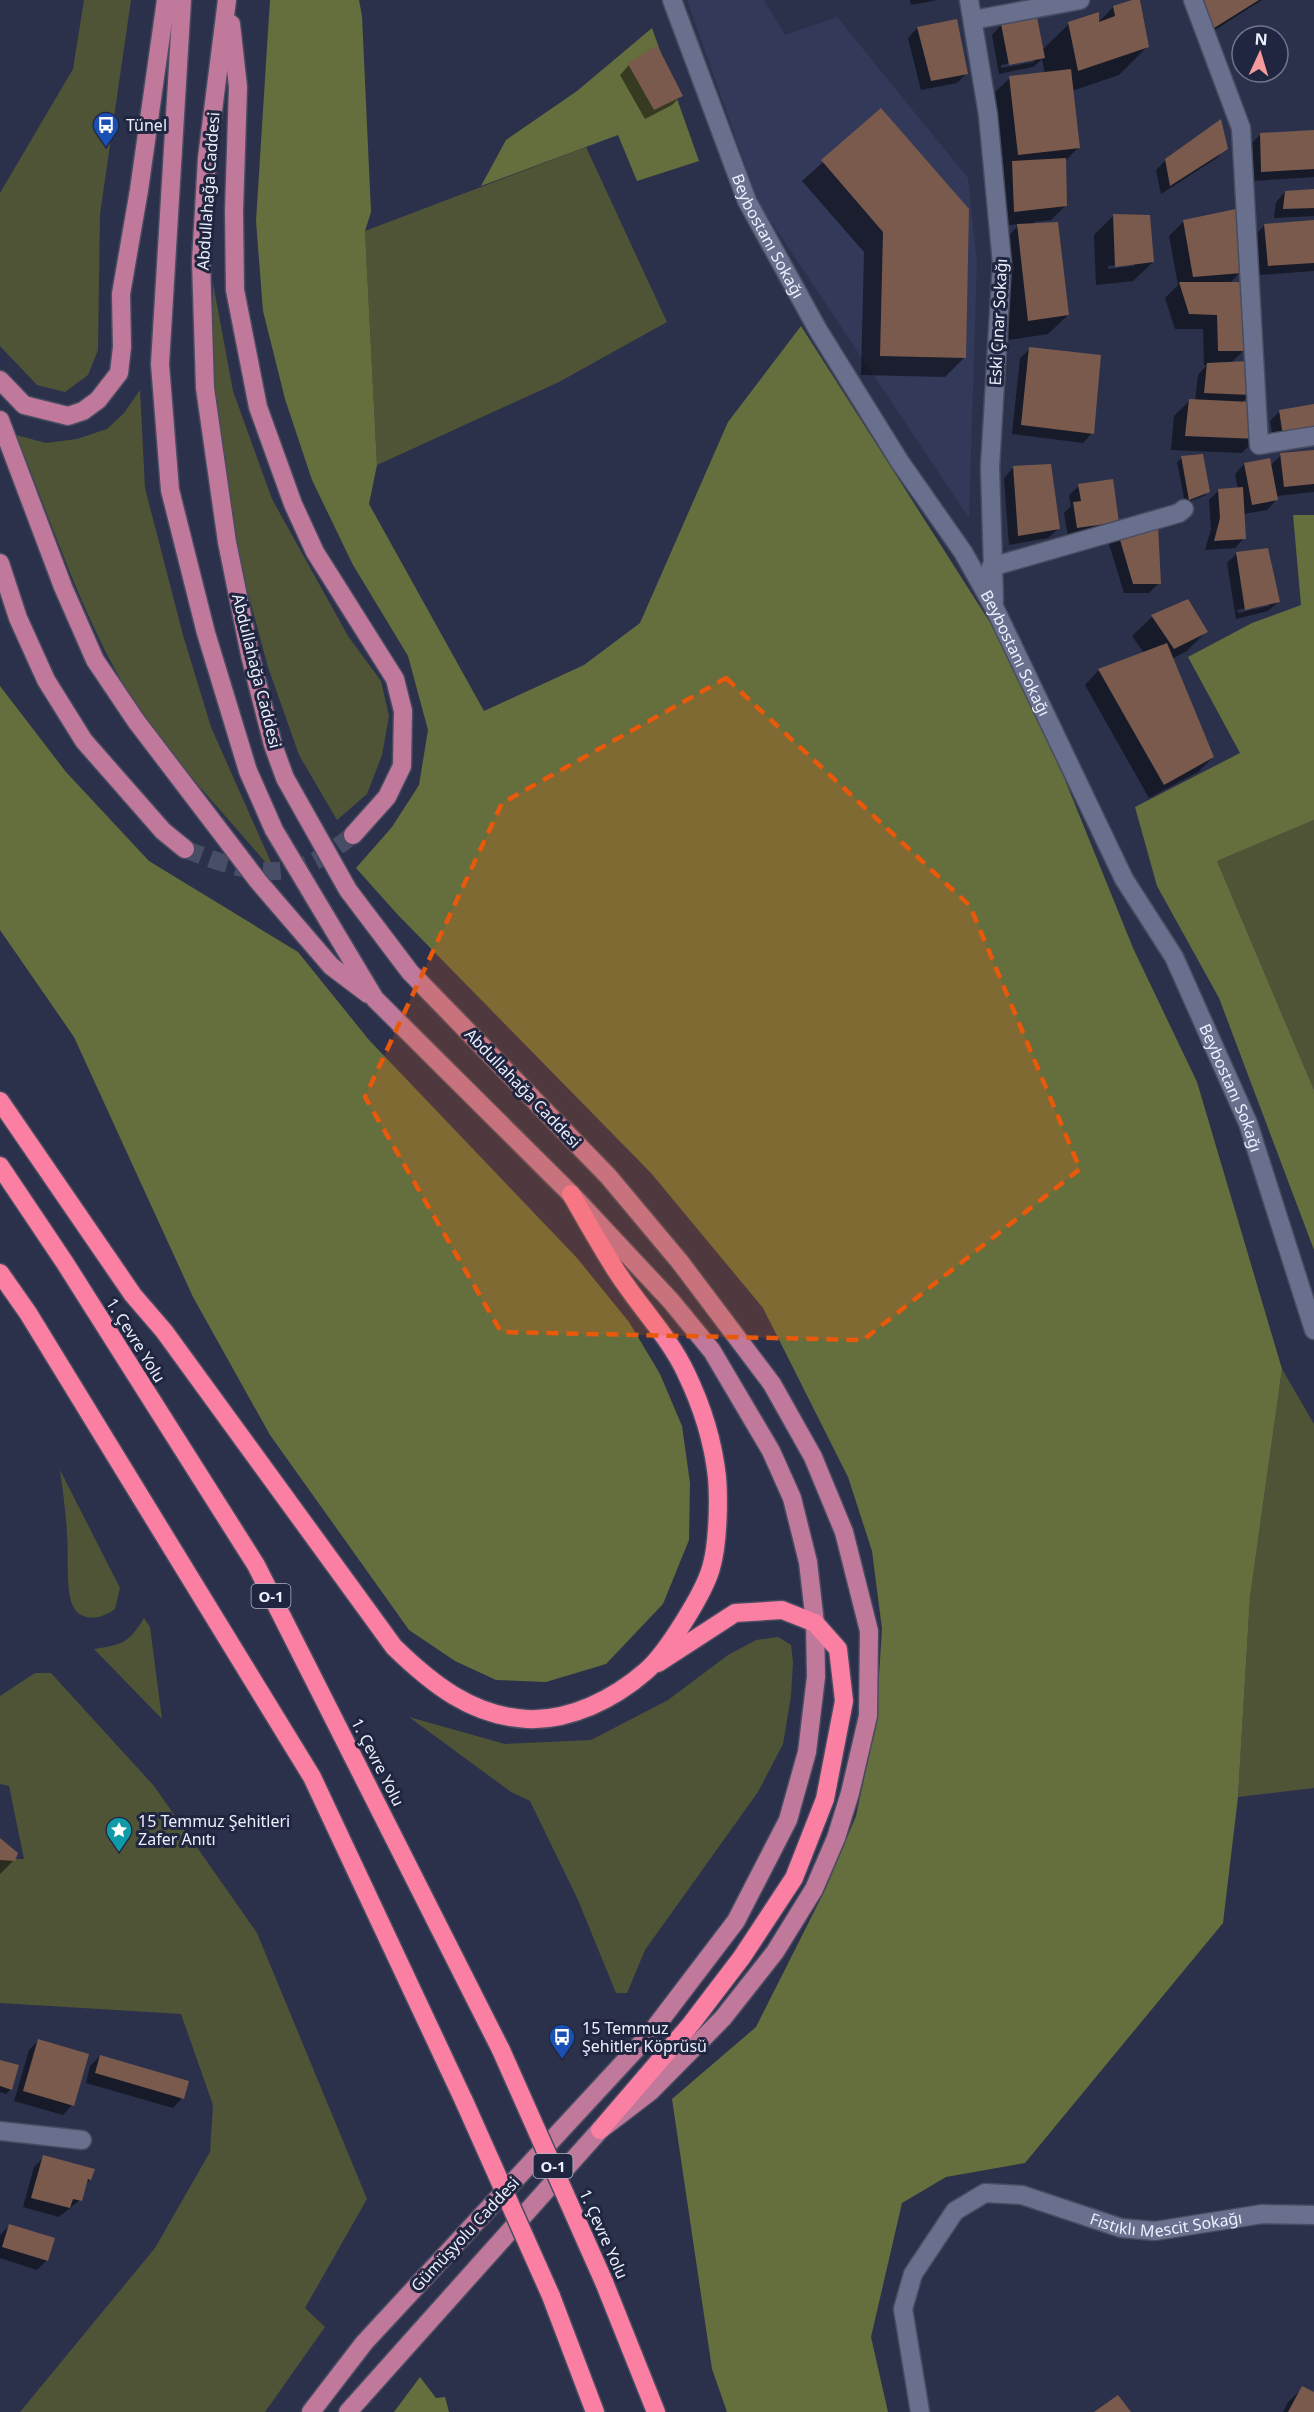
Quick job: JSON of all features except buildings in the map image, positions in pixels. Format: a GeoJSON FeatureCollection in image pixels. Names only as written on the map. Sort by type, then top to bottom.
{"type":"FeatureCollection","features":[{"type":"Feature","properties":{"kind":"highway"},"geometry":{"type":"LineString","coordinates":[[0,1101],[133,1295],[164,1331],[394,1647],[423,1675],[464,1702],[490,1713],[527,1719],[592,1708],[735,1614],[782,1610],[815,1623],[838,1649],[844,1701],[825,1799],[795,1878],[742,1957],[691,2024],[600,2130]]}},
{"type":"Feature","properties":{"kind":"highway","name":"1. Çevre Yolu"},"geometry":{"type":"LineString","coordinates":[[0,1166],[65,1263],[256,1566],[501,2050],[604,2282],[656,2412]]}},
{"type":"Feature","properties":{"kind":"highway"},"geometry":{"type":"LineString","coordinates":[[571,1194],[618,1273],[686,1372],[709,1431],[717,1479],[712,1567],[690,1613],[647,1670]]}},
{"type":"Feature","properties":{"kind":"highway"},"geometry":{"type":"LineString","coordinates":[[0,1273],[28,1313],[312,1777],[464,2101],[551,2296],[595,2412]]}},
{"type":"Feature","properties":{"kind":"main road"},"geometry":{"type":"LineString","coordinates":[[0,380],[24,405],[68,416],[83,411],[98,400],[118,373],[122,347],[121,294],[139,190],[165,0]]}},
{"type":"Feature","properties":{"kind":"main road","name":"Abdullahağa Caddesi"},"geometry":{"type":"LineString","coordinates":[[182,0],[160,364],[170,490],[206,633],[248,771],[274,830],[375,999],[571,1194],[712,1351],[771,1451],[792,1498],[808,1562],[815,1623]]}},
{"type":"Feature","properties":{"kind":"main road"},"geometry":{"type":"LineString","coordinates":[[228,0],[237,87],[235,290],[258,407],[292,504],[315,552],[395,679],[402,711],[402,766],[387,797],[353,835]]}},
{"type":"Feature","properties":{"kind":"main road","name":"Abdullahağa Caddesi"},"geometry":{"type":"LineString","coordinates":[[228,0],[207,158],[201,261],[206,388],[217,479],[247,644],[273,745],[285,778],[348,890],[410,972],[608,1176],[680,1262],[772,1384],[813,1457],[844,1532],[869,1631],[868,1716],[836,1838],[814,1889],[775,1952],[723,2018],[651,2091],[600,2130]]}},
{"type":"Feature","properties":{"kind":"main road"},"geometry":{"type":"LineString","coordinates":[[0,420],[63,586],[95,660],[136,721],[258,881],[331,966],[375,999]]}},
{"type":"Feature","properties":{"kind":"main road"},"geometry":{"type":"LineString","coordinates":[[0,563],[18,618],[46,680],[84,741],[164,831],[185,849]]}},
{"type":"Feature","properties":{"kind":"main road","name":"Gümüşyolu Caddesi"},"geometry":{"type":"LineString","coordinates":[[311,2412],[364,2343],[650,2034],[736,1921],[788,1820],[807,1752],[816,1677],[815,1623]]}},
{"type":"Feature","properties":{"kind":"main road","name":"Gümüşyolu Caddesi"},"geometry":{"type":"LineString","coordinates":[[348,2412],[600,2130]]}},
{"type":"Feature","properties":{"kind":"street","name":"Beybostanı Sokağı"},"geometry":{"type":"LineString","coordinates":[[672,0],[747,201],[818,330],[900,462],[963,552],[995,609],[1124,879],[1174,957],[1248,1123],[1314,1330]]}},
{"type":"Feature","properties":{"kind":"street","name":"Eski Çınar Sokağı"},"geometry":{"type":"LineString","coordinates":[[969,0],[988,115],[1002,263],[990,467],[991,567],[995,609]]}},
{"type":"Feature","properties":{"kind":"street"},"geometry":{"type":"LineString","coordinates":[[973,20],[1080,0]]}},
{"type":"Feature","properties":{"kind":"street"},"geometry":{"type":"LineString","coordinates":[[1193,0],[1241,128],[1259,446],[1314,436]]}},
{"type":"Feature","properties":{"kind":"street"},"geometry":{"type":"LineString","coordinates":[[991,567],[1172,516],[1184,509]]}},
{"type":"Feature","properties":{"kind":"street"},"geometry":{"type":"LineString","coordinates":[[0,2131],[82,2140]]}},
{"type":"Feature","properties":{"kind":"street","name":"Fıstıklı Mescit Sokağı"},"geometry":{"type":"LineString","coordinates":[[920,2412],[903,2309],[913,2274],[955,2211],[986,2193],[1022,2195],[1121,2228],[1155,2231],[1262,2214],[1314,2215]]}},
{"type":"Feature","properties":{"kind":"highlighted area"},"geometry":{"type":"Polygon","coordinates":[[[726,678],[970,906],[1080,1169],[863,1340],[501,1332],[365,1097],[502,803],[726,678]]]}},
{"type":"Feature","properties":{"kind":"shaded area"},"geometry":{"type":"Polygon","coordinates":[[[687,0],[764,0],[785,35],[837,17],[968,178],[977,262],[969,518],[759,204],[687,0]]]}},
{"type":"Feature","properties":{"kind":"green space"},"geometry":{"type":"Polygon","coordinates":[[[84,0],[131,0],[100,214],[98,350],[88,375],[65,392],[37,385],[0,346],[0,193],[73,69],[84,0]]]}},
{"type":"Feature","properties":{"kind":"green space"},"geometry":{"type":"Polygon","coordinates":[[[270,0],[359,0],[362,16],[371,212],[365,231],[377,465],[369,504],[484,711],[584,665],[640,623],[728,422],[801,326],[1021,671],[1133,948],[1197,1082],[1282,1369],[1250,1597],[1238,1797],[1223,1923],[1025,2163],[946,2177],[902,2203],[871,2337],[888,2412],[727,2412],[712,2369],[672,2099],[756,2027],[825,1890],[856,1816],[876,1722],[882,1629],[872,1551],[848,1477],[763,1308],[651,1173],[398,915],[356,868],[392,827],[419,785],[428,730],[408,656],[353,565],[312,480],[285,399],[263,311],[256,221],[270,0]]]}},
{"type":"Feature","properties":{"kind":"green space"},"geometry":{"type":"Polygon","coordinates":[[[652,28],[699,161],[637,181],[618,135],[481,186],[506,140],[577,91],[652,28]]]}},
{"type":"Feature","properties":{"kind":"green space"},"geometry":{"type":"Polygon","coordinates":[[[586,147],[667,322],[559,382],[377,465],[365,231],[586,147]]]}},
{"type":"Feature","properties":{"kind":"green space"},"geometry":{"type":"Polygon","coordinates":[[[213,283],[233,391],[272,499],[348,636],[381,681],[389,716],[382,755],[367,794],[337,820],[299,755],[268,667],[241,567],[223,471],[212,368],[213,283]]]}},
{"type":"Feature","properties":{"kind":"green space"},"geometry":{"type":"Polygon","coordinates":[[[140,390],[145,488],[183,635],[211,727],[277,876],[152,728],[118,675],[76,587],[16,435],[46,443],[77,439],[107,429],[124,413],[140,390]]]}},
{"type":"Feature","properties":{"kind":"green space"},"geometry":{"type":"Polygon","coordinates":[[[1293,515],[1314,515],[1314,820],[1217,861],[1314,1090],[1314,1250],[1219,998],[1157,886],[1135,807],[1240,753],[1188,657],[1252,623],[1301,605],[1293,515]]]}},
{"type":"Feature","properties":{"kind":"green space"},"geometry":{"type":"Polygon","coordinates":[[[0,686],[66,772],[149,861],[298,952],[369,1040],[577,1258],[629,1322],[660,1374],[682,1426],[690,1483],[689,1540],[663,1604],[606,1664],[546,1682],[496,1680],[455,1661],[409,1630],[270,1435],[193,1297],[74,1037],[0,930],[0,686]]]}},
{"type":"Feature","properties":{"kind":"green space"},"geometry":{"type":"Polygon","coordinates":[[[1314,820],[1314,1090],[1217,861],[1314,820]]]}},
{"type":"Feature","properties":{"kind":"green space"},"geometry":{"type":"Polygon","coordinates":[[[1282,1369],[1314,1424],[1314,1788],[1238,1797],[1250,1597],[1282,1369]]]}},
{"type":"Feature","properties":{"kind":"green space"},"geometry":{"type":"Polygon","coordinates":[[[60,1470],[120,1588],[115,1609],[100,1617],[83,1616],[74,1608],[71,1601],[68,1583],[66,1519],[60,1470]]]}},
{"type":"Feature","properties":{"kind":"green space"},"geometry":{"type":"Polygon","coordinates":[[[144,1618],[150,1627],[162,1719],[94,1649],[112,1646],[129,1638],[144,1618]]]}},
{"type":"Feature","properties":{"kind":"green space"},"geometry":{"type":"Polygon","coordinates":[[[778,1637],[791,1645],[793,1662],[791,1696],[783,1744],[758,1792],[645,1950],[627,1993],[616,1993],[578,1900],[530,1801],[511,1792],[409,1717],[505,1744],[591,1740],[668,1700],[728,1655],[756,1640],[778,1637]]]}},
{"type":"Feature","properties":{"kind":"green space"},"geometry":{"type":"Polygon","coordinates":[[[35,1673],[51,1673],[154,1786],[257,1933],[367,2199],[305,2308],[325,2327],[265,2412],[20,2412],[155,2248],[210,2152],[213,2105],[181,2014],[0,2003],[0,1859],[24,1859],[9,1786],[0,1784],[0,1696],[35,1673]]]}},
{"type":"Feature","properties":{"kind":"green space"},"geometry":{"type":"Polygon","coordinates":[[[420,2377],[436,2398],[445,2397],[449,2412],[394,2412],[420,2377]]]}},
{"type":"Feature","properties":{"kind":"tunnel"},"geometry":{"type":"LineString","coordinates":[[185,849],[232,866],[282,871],[315,861],[353,835]]}},
{"type":"Feature","properties":{"kind":"place","name":"Tünel"},"geometry":{"type":"Point","coordinates":[106,148]}},
{"type":"Feature","properties":{"kind":"place","name":"15 Temmuz Şehitleri Zafer Anıtı"},"geometry":{"type":"Point","coordinates":[119,1853]}},
{"type":"Feature","properties":{"kind":"place","name":"15 Temmuz Şehitler Köprüsü"},"geometry":{"type":"Point","coordinates":[562,2060]}}]}
